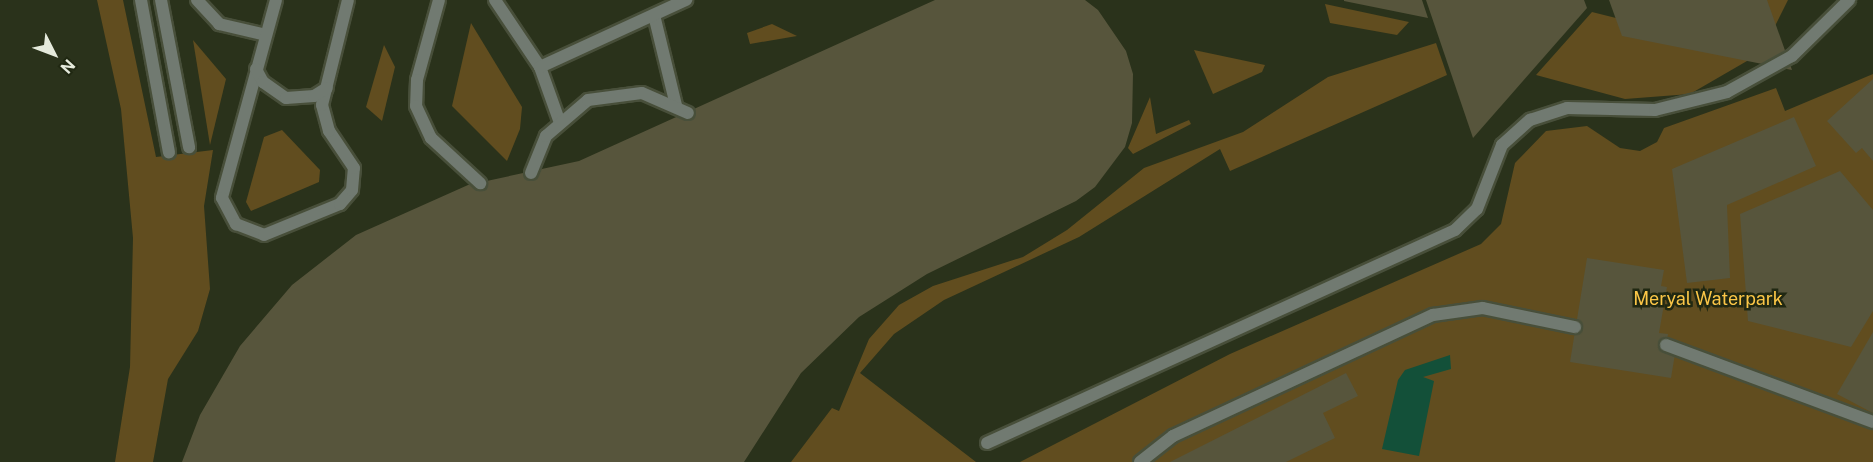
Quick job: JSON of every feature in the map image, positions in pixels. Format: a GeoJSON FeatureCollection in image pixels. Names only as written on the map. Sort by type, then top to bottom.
{"type":"FeatureCollection","features":[{"type":"Feature","properties":{"kind":"lane"},"geometry":{"type":"LineString","coordinates":[[141,0],[169,152]]}},
{"type":"Feature","properties":{"kind":"lane"},"geometry":{"type":"LineString","coordinates":[[161,0],[189,147]]}},
{"type":"Feature","properties":{"kind":"lane"},"geometry":{"type":"LineString","coordinates":[[196,0],[208,6],[230,29],[266,35]]}},
{"type":"Feature","properties":{"kind":"lane"},"geometry":{"type":"LineString","coordinates":[[276,0],[223,186],[225,209],[247,232],[277,233],[340,204],[352,189],[354,168],[324,119],[327,88],[348,0]]}},
{"type":"Feature","properties":{"kind":"lane"},"geometry":{"type":"LineString","coordinates":[[439,0],[417,80],[416,106],[431,138],[480,183]]}},
{"type":"Feature","properties":{"kind":"lane"},"geometry":{"type":"LineString","coordinates":[[495,0],[540,67],[559,120]]}},
{"type":"Feature","properties":{"kind":"lane"},"geometry":{"type":"LineString","coordinates":[[987,443],[1455,230],[1477,209],[1502,145],[1530,120],[1567,108],[1655,110],[1727,92],[1792,56],[1849,0]]}},
{"type":"Feature","properties":{"kind":"lane"},"geometry":{"type":"LineString","coordinates":[[540,67],[684,1]]}},
{"type":"Feature","properties":{"kind":"lane"},"geometry":{"type":"LineString","coordinates":[[654,15],[676,105]]}},
{"type":"Feature","properties":{"kind":"lane"},"geometry":{"type":"LineString","coordinates":[[256,69],[262,82],[286,98],[307,98],[327,88]]}},
{"type":"Feature","properties":{"kind":"lane"},"geometry":{"type":"LineString","coordinates":[[531,173],[546,136],[559,120],[588,100],[624,92],[676,105],[688,113]]}},
{"type":"Feature","properties":{"kind":"lane"},"geometry":{"type":"LineString","coordinates":[[1140,462],[1173,436],[1433,315],[1483,308],[1575,327]]}},
{"type":"Feature","properties":{"kind":"lane"},"geometry":{"type":"LineString","coordinates":[[1666,345],[1873,422]]}},
{"type":"Feature","properties":{"kind":"green space"},"geometry":{"type":"Polygon","coordinates":[[[97,0],[123,0],[156,157],[213,150],[204,206],[210,289],[198,331],[168,379],[153,462],[115,462],[130,367],[133,238],[121,109],[97,0]]]}},
{"type":"Feature","properties":{"kind":"green space"},"geometry":{"type":"Polygon","coordinates":[[[1756,0],[1788,0],[1775,26],[1747,61],[1690,94],[1625,99],[1536,75],[1592,12],[1620,19],[1756,0]]]}},
{"type":"Feature","properties":{"kind":"green space"},"geometry":{"type":"Polygon","coordinates":[[[1325,4],[1409,22],[1397,35],[1330,23],[1325,4]]]}},
{"type":"Feature","properties":{"kind":"green space"},"geometry":{"type":"Polygon","coordinates":[[[471,23],[522,107],[520,129],[507,161],[452,106],[471,23]]]}},
{"type":"Feature","properties":{"kind":"green space"},"geometry":{"type":"Polygon","coordinates":[[[772,24],[797,36],[750,44],[747,33],[772,24]]]}},
{"type":"Feature","properties":{"kind":"green space"},"geometry":{"type":"Polygon","coordinates":[[[193,40],[226,79],[210,145],[193,40]]]}},
{"type":"Feature","properties":{"kind":"green space"},"geometry":{"type":"Polygon","coordinates":[[[1436,43],[1447,75],[1230,171],[1220,149],[1079,237],[944,300],[894,334],[860,373],[976,462],[791,462],[832,408],[839,411],[869,339],[899,305],[933,286],[1023,257],[1067,230],[1144,168],[1243,132],[1328,77],[1436,43]]]}},
{"type":"Feature","properties":{"kind":"green space"},"geometry":{"type":"Polygon","coordinates":[[[384,45],[395,67],[382,121],[366,107],[384,45]]]}},
{"type":"Feature","properties":{"kind":"green space"},"geometry":{"type":"Polygon","coordinates":[[[1194,50],[1265,65],[1262,72],[1213,94],[1194,50]]]}},
{"type":"Feature","properties":{"kind":"green space","name":"Meryal Waterpark"},"geometry":{"type":"Polygon","coordinates":[[[1873,74],[1873,462],[1020,462],[1230,354],[1481,244],[1501,224],[1515,163],[1546,131],[1587,126],[1620,148],[1640,151],[1657,142],[1664,128],[1776,88],[1785,111],[1873,74]]]}},
{"type":"Feature","properties":{"kind":"green space"},"geometry":{"type":"Polygon","coordinates":[[[1150,97],[1156,134],[1189,120],[1191,124],[1133,154],[1128,148],[1150,97]]]}},
{"type":"Feature","properties":{"kind":"green space"},"geometry":{"type":"Polygon","coordinates":[[[282,130],[320,170],[319,182],[251,211],[246,202],[264,137],[282,130]]]}},
{"type":"Feature","properties":{"kind":"shaded area"},"geometry":{"type":"Polygon","coordinates":[[[1450,355],[1451,369],[1423,377],[1434,381],[1419,456],[1382,449],[1398,380],[1405,370],[1450,355]]]}},
{"type":"Feature","properties":{"kind":"building"},"geometry":{"type":"Polygon","coordinates":[[[935,0],[1085,0],[1098,10],[1126,51],[1133,74],[1132,123],[1125,147],[1095,187],[1076,201],[927,274],[859,317],[801,373],[744,462],[182,462],[200,415],[240,346],[292,285],[356,235],[468,185],[579,161],[935,0]]]}},
{"type":"Feature","properties":{"kind":"building"},"geometry":{"type":"Polygon","coordinates":[[[1422,0],[1428,18],[1344,1],[1422,0]]]}},
{"type":"Feature","properties":{"kind":"building"},"geometry":{"type":"Polygon","coordinates":[[[1426,0],[1584,0],[1587,8],[1473,138],[1426,0]]]}},
{"type":"Feature","properties":{"kind":"building"},"geometry":{"type":"Polygon","coordinates":[[[1609,0],[1767,0],[1792,70],[1622,36],[1609,0]]]}},
{"type":"Feature","properties":{"kind":"building"},"geometry":{"type":"Polygon","coordinates":[[[1873,79],[1873,161],[1862,148],[1856,153],[1827,121],[1873,79]]]}},
{"type":"Feature","properties":{"kind":"building"},"geometry":{"type":"Polygon","coordinates":[[[1794,117],[1816,166],[1727,205],[1730,278],[1687,283],[1672,169],[1794,117]]]}},
{"type":"Feature","properties":{"kind":"building"},"geometry":{"type":"Polygon","coordinates":[[[1840,171],[1873,210],[1873,311],[1851,347],[1748,321],[1740,214],[1840,171]]]}},
{"type":"Feature","properties":{"kind":"building"},"geometry":{"type":"Polygon","coordinates":[[[1587,258],[1664,270],[1661,286],[1667,287],[1659,333],[1668,334],[1665,353],[1675,354],[1671,378],[1570,362],[1587,258]]]}},
{"type":"Feature","properties":{"kind":"building"},"geometry":{"type":"Polygon","coordinates":[[[1873,332],[1873,413],[1837,394],[1873,332]]]}},
{"type":"Feature","properties":{"kind":"building"},"geometry":{"type":"Polygon","coordinates":[[[1346,373],[1358,396],[1323,413],[1335,438],[1286,462],[1170,462],[1346,373]]]}}]}
